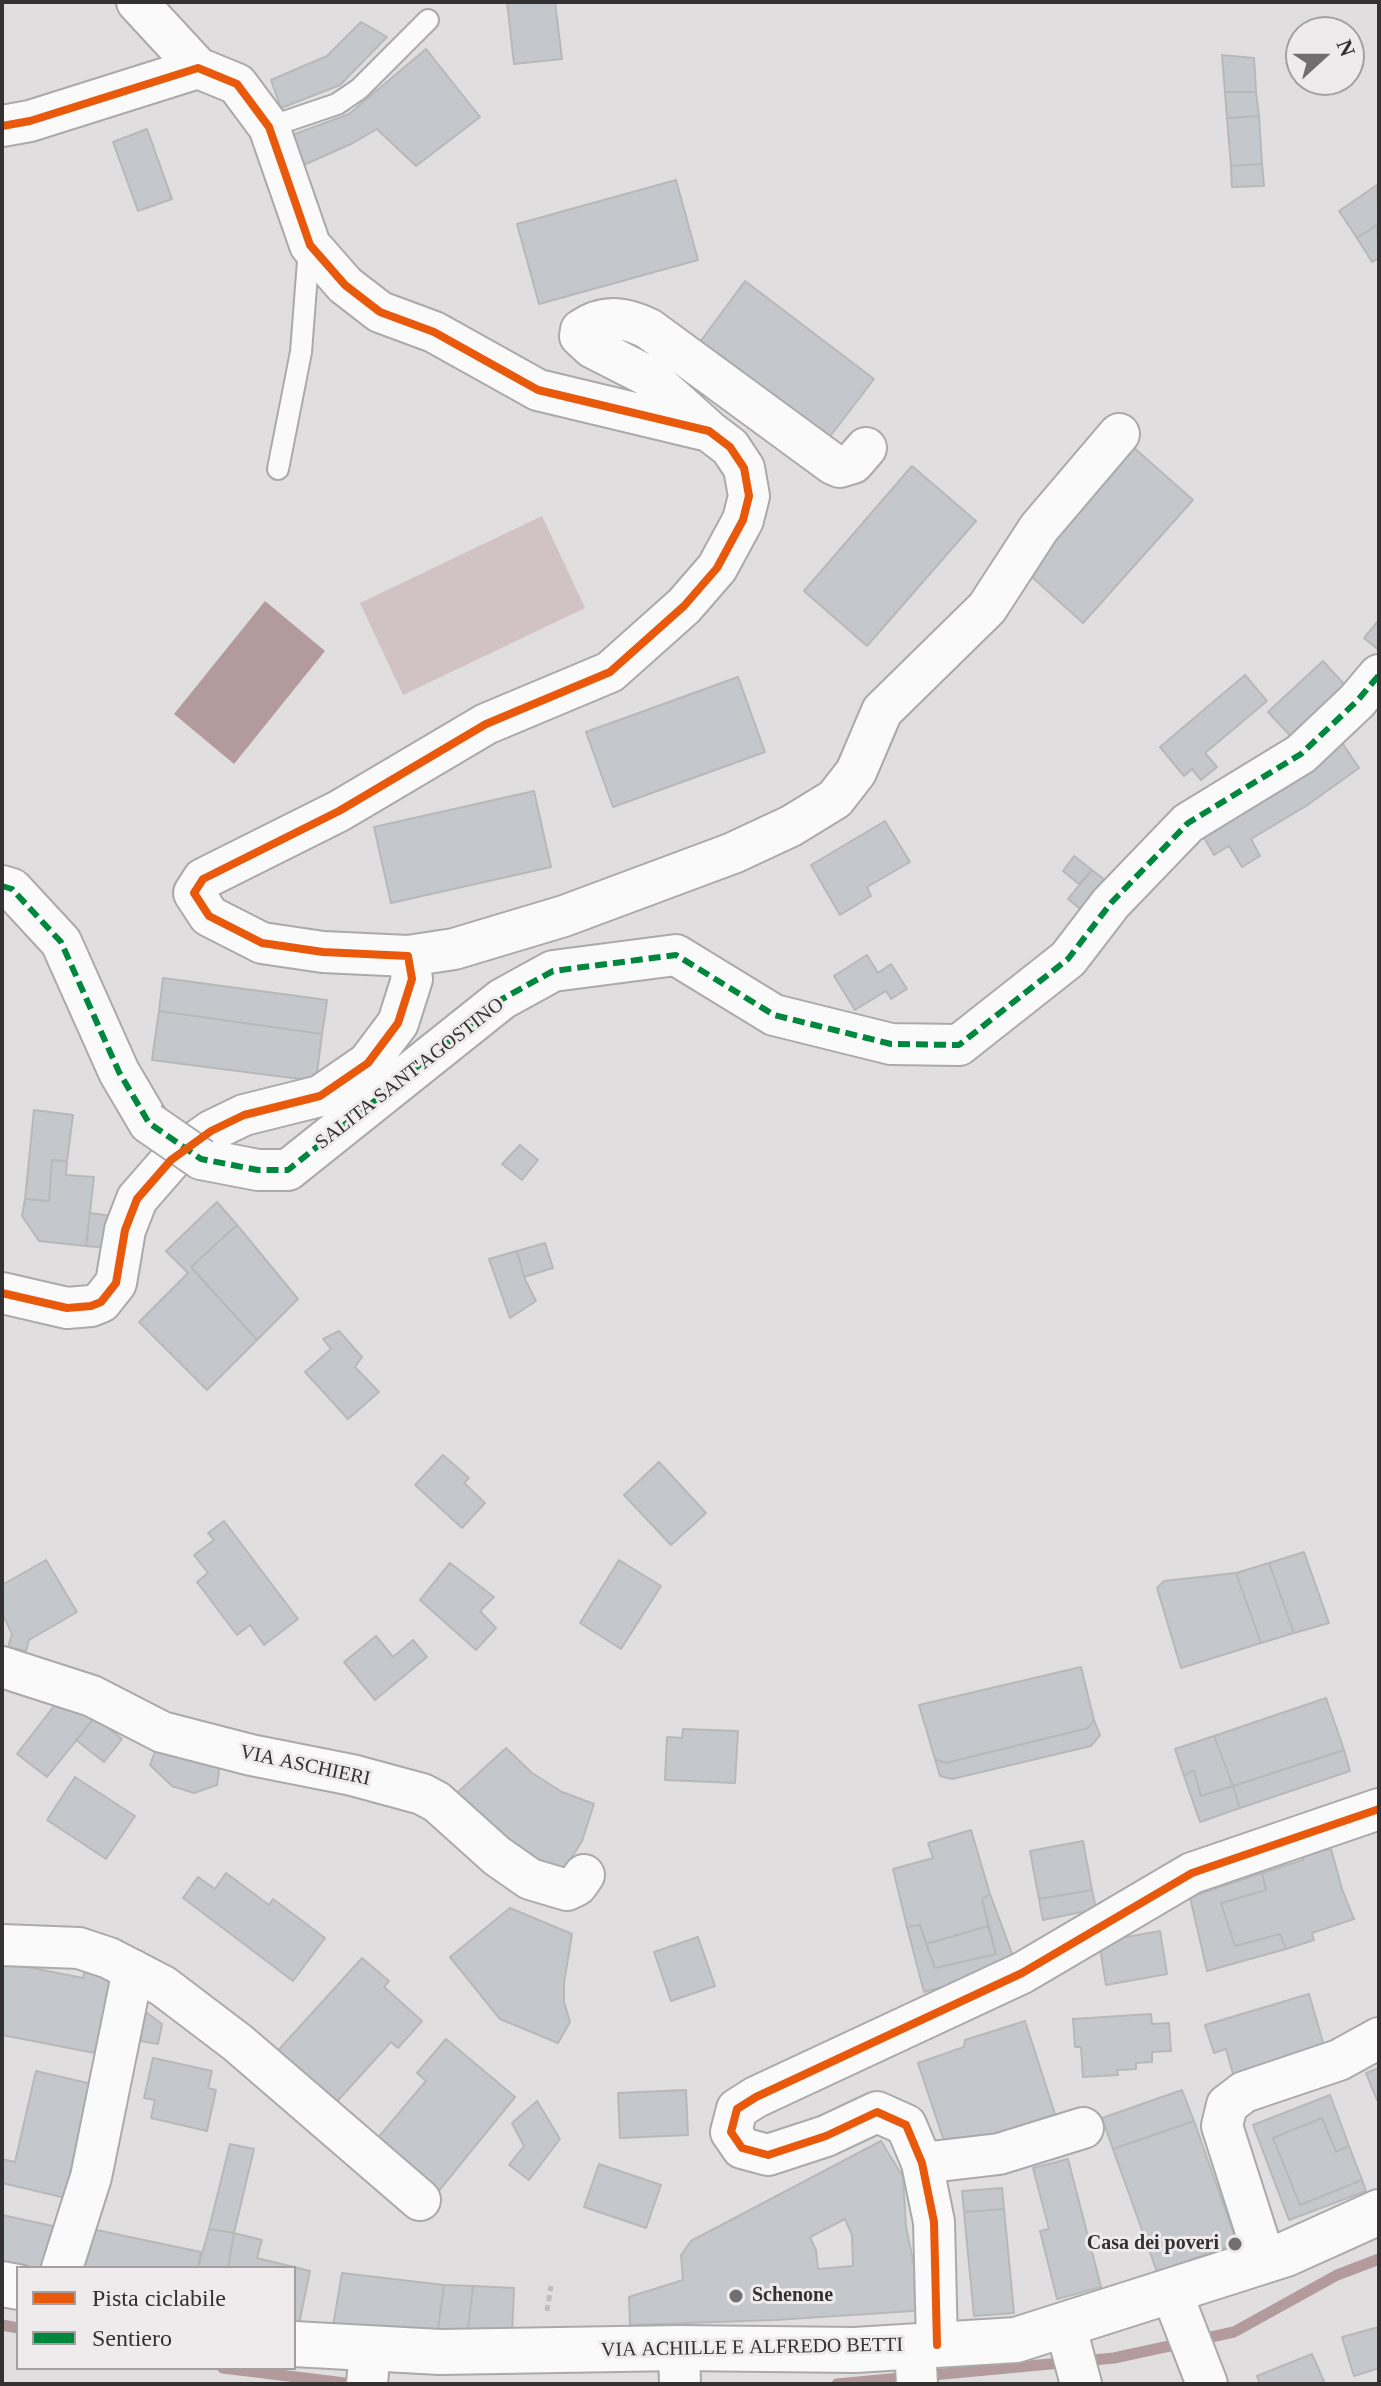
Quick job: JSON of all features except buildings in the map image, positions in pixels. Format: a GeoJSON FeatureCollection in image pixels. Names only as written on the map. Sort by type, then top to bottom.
{"type":"FeatureCollection","features":[{"type":"Feature","properties":{"kind":"street"},"geometry":{"type":"LineString","coordinates":[[137,2],[198,68],[237,84],[269,127],[310,245],[345,285],[380,312],[434,332],[538,390],[709,431]]}},
{"type":"Feature","properties":{"kind":"street"},"geometry":{"type":"LineString","coordinates":[[2,126],[30,121],[198,68]]}},
{"type":"Feature","properties":{"kind":"street"},"geometry":{"type":"LineString","coordinates":[[866,448],[853,463],[840,467],[833,464],[649,329],[628,319],[593,322],[581,330],[580,336],[593,348],[648,376],[730,447],[744,468],[749,496],[743,520],[717,568],[674,616],[610,672],[486,724],[339,811],[203,879],[194,893],[209,916],[262,943],[323,952],[408,956],[454,949],[564,916],[733,853],[791,826],[835,799],[856,772],[882,711],[987,608],[1039,528],[1119,434]]}},
{"type":"Feature","properties":{"kind":"street","name":"SALITA SANT'AGOSTINO"},"geometry":{"type":"LineString","coordinates":[[2,886],[12,889],[61,942],[119,1072],[149,1123],[201,1159],[258,1170],[288,1170],[502,999],[553,971],[676,955],[774,1015],[891,1044],[959,1045],[1068,959],[1111,903],[1188,823],[1301,754],[1357,701],[1379,675]]}},
{"type":"Feature","properties":{"kind":"street"},"geometry":{"type":"LineString","coordinates":[[2,1293],[67,1308],[101,1302],[116,1283],[125,1230],[137,1199],[171,1160],[211,1131],[233,1120],[320,1096],[368,1063],[398,1023],[412,979],[408,956]]}},
{"type":"Feature","properties":{"kind":"street","name":"VIA ASCHIERI"},"geometry":{"type":"LineString","coordinates":[[2,1667],[92,1696],[162,1732],[251,1755],[406,1788],[437,1802],[497,1856],[530,1879],[567,1890],[577,1885],[584,1875]]}},
{"type":"Feature","properties":{"kind":"street"},"geometry":{"type":"LineString","coordinates":[[921,2362],[934,2222],[922,2163],[906,2125],[877,2112],[826,2136],[768,2155],[742,2148],[731,2132],[737,2109],[756,2097],[1022,1973],[1192,1873],[1379,1809]]}},
{"type":"Feature","properties":{"kind":"street"},"geometry":{"type":"LineString","coordinates":[[2,1945],[79,1948],[109,1958],[163,1986],[238,2043],[420,2200]]}},
{"type":"Feature","properties":{"kind":"street"},"geometry":{"type":"LineString","coordinates":[[63,2266],[91,2177],[133,1970]]}},
{"type":"Feature","properties":{"kind":"street"},"geometry":{"type":"LineString","coordinates":[[1265,2260],[1222,2126],[1227,2105],[1244,2092],[1339,2060],[1379,2038]]}},
{"type":"Feature","properties":{"kind":"street"},"geometry":{"type":"LineString","coordinates":[[922,2163],[999,2154],[1083,2128]]}},
{"type":"Feature","properties":{"kind":"street","name":"VIA ACHILLE E ALFREDO BETTI"},"geometry":{"type":"LineString","coordinates":[[296,2345],[368,2366],[483,2352],[679,2365],[855,2350],[921,2362],[1016,2340],[1067,2332],[1174,2300],[1379,2212]]}},
{"type":"Feature","properties":{"kind":"street"},"geometry":{"type":"LineString","coordinates":[[1174,2300],[1206,2380]]}},
{"type":"Feature","properties":{"kind":"street"},"geometry":{"type":"LineString","coordinates":[[1067,2332],[1081,2384]]}},
{"type":"Feature","properties":{"kind":"lane"},"geometry":{"type":"LineString","coordinates":[[269,127],[337,104],[359,89],[428,20]]}},
{"type":"Feature","properties":{"kind":"lane"},"geometry":{"type":"LineString","coordinates":[[278,469],[301,352],[310,245]]}},
{"type":"Feature","properties":{"kind":"shaded area"},"geometry":{"type":"Polygon","coordinates":[[[542,516],[585,608],[403,695],[360,603],[542,516]]]}},
{"type":"Feature","properties":{"kind":"shaded area"},"geometry":{"type":"Polygon","coordinates":[[[265,601],[325,651],[234,764],[174,714],[265,601]]]}},
{"type":"Feature","properties":{"kind":"waterway"},"geometry":{"type":"LineString","coordinates":[[837,2384],[1114,2358],[1234,2332],[1337,2275],[1379,2259]]}},
{"type":"Feature","properties":{"kind":"waterway"},"geometry":{"type":"LineString","coordinates":[[2,2325],[16,2328]]}},
{"type":"Feature","properties":{"kind":"waterway"},"geometry":{"type":"LineString","coordinates":[[239,2370],[353,2384]]}},
{"type":"Feature","properties":{"kind":"marked path"},"geometry":{"type":"LineString","coordinates":[[2,886],[12,889],[61,942],[119,1072],[149,1123],[201,1159],[258,1170],[288,1170],[502,999],[553,971],[676,955],[774,1015],[891,1044],[959,1045],[1068,959],[1111,903],[1188,823],[1301,754],[1357,701],[1379,675]]}},
{"type":"Feature","properties":{"kind":"cycle path"},"geometry":{"type":"LineString","coordinates":[[2,126],[30,121],[198,68],[237,84],[269,127],[310,245],[345,285],[380,312],[434,332],[538,390],[709,431],[730,447],[744,468],[749,496],[743,520],[717,568],[684,606],[610,672],[486,724],[339,811],[203,879],[194,893],[209,916],[262,943],[323,952],[408,956],[412,979],[398,1023],[368,1063],[320,1096],[244,1115],[211,1131],[171,1160],[137,1199],[125,1230],[116,1283],[101,1302],[67,1308],[2,1293]]}},
{"type":"Feature","properties":{"kind":"cycle path"},"geometry":{"type":"LineString","coordinates":[[937,2345],[934,2222],[922,2163],[906,2125],[877,2112],[826,2136],[768,2155],[742,2148],[731,2132],[737,2109],[756,2097],[1022,1973],[1192,1873],[1379,1809]]}},
{"type":"Feature","properties":{"kind":"place","name":"Casa dei poveri"},"geometry":{"type":"Point","coordinates":[1235,2244]}},
{"type":"Feature","properties":{"kind":"place","name":"Schenone"},"geometry":{"type":"Point","coordinates":[736,2296]}}]}
